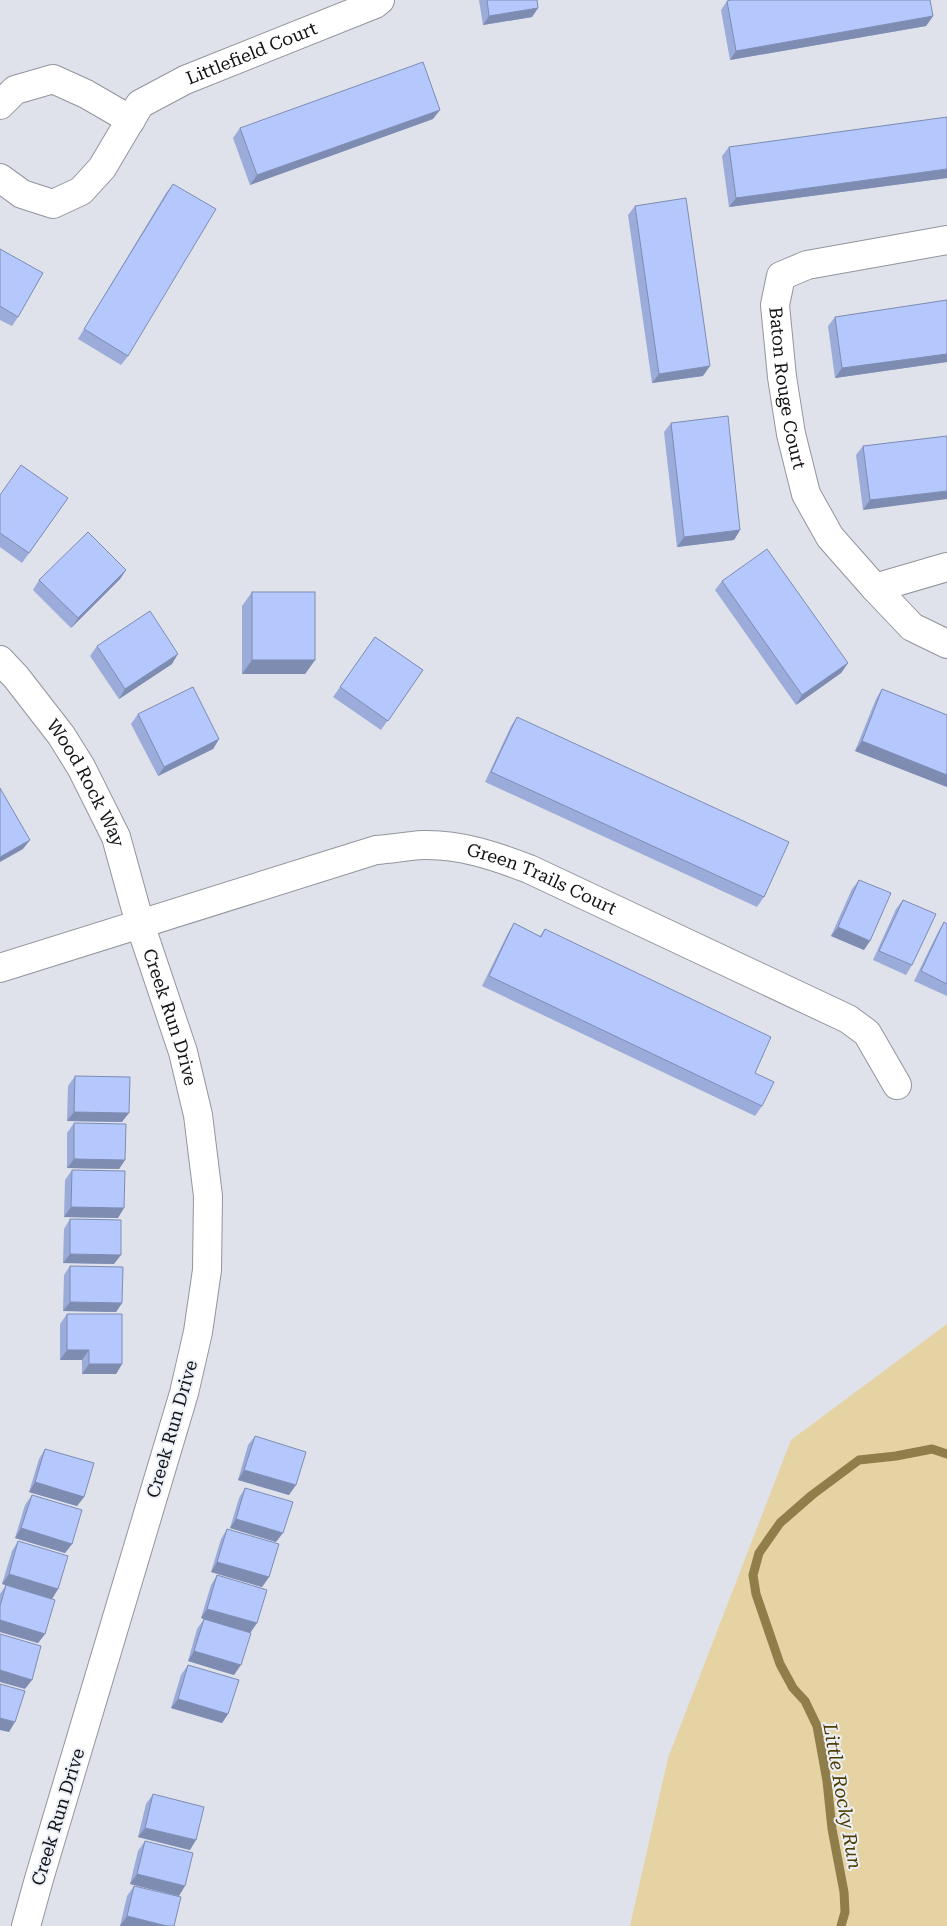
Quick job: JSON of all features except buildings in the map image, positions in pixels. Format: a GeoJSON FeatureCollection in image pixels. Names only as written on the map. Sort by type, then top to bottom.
{"type":"FeatureCollection","features":[{"type":"Feature","properties":{"kind":"street","name":"Littlefield Court"},"geometry":{"type":"LineString","coordinates":[[0,178],[22,194],[53,204],[81,190],[102,168],[140,104],[185,80],[366,8],[380,0]]}},
{"type":"Feature","properties":{"kind":"street"},"geometry":{"type":"LineString","coordinates":[[0,105],[14,90],[53,79],[86,94],[131,120]]}},
{"type":"Feature","properties":{"kind":"street","name":"Baton Rouge Court"},"geometry":{"type":"LineString","coordinates":[[947,240],[807,265],[781,276],[775,305],[782,377],[791,434],[806,494],[830,537],[875,588],[912,626],[947,644]]}},
{"type":"Feature","properties":{"kind":"street"},"geometry":{"type":"LineString","coordinates":[[875,588],[947,566]]}},
{"type":"Feature","properties":{"kind":"street","name":"Wood Rock Way"},"geometry":{"type":"LineString","coordinates":[[0,660],[16,677],[61,735],[81,767],[116,837],[140,924]]}},
{"type":"Feature","properties":{"kind":"street","name":"Green Trails Court"},"geometry":{"type":"LineString","coordinates":[[0,968],[376,850],[424,845],[472,850],[529,869],[848,1019],[867,1033],[897,1085]]}},
{"type":"Feature","properties":{"kind":"street","name":"Creek Run Drive"},"geometry":{"type":"LineString","coordinates":[[26,1926],[44,1860],[184,1393],[198,1332],[207,1270],[208,1196],[198,1115],[183,1052],[140,924]]}},
{"type":"Feature","properties":{"kind":"shaded area"},"geometry":{"type":"Polygon","coordinates":[[[947,1324],[947,1926],[630,1926],[668,1758],[791,1440],[947,1324]]]}},
{"type":"Feature","properties":{"kind":"waterway","name":"Little Rocky Run"},"geometry":{"type":"LineString","coordinates":[[841,1926],[845,1912],[844,1892],[832,1829],[827,1781],[817,1726],[805,1701],[793,1688],[780,1664],[756,1594],[753,1575],[759,1553],[780,1523],[812,1495],[859,1460],[896,1456],[932,1449],[947,1454]]}}]}
